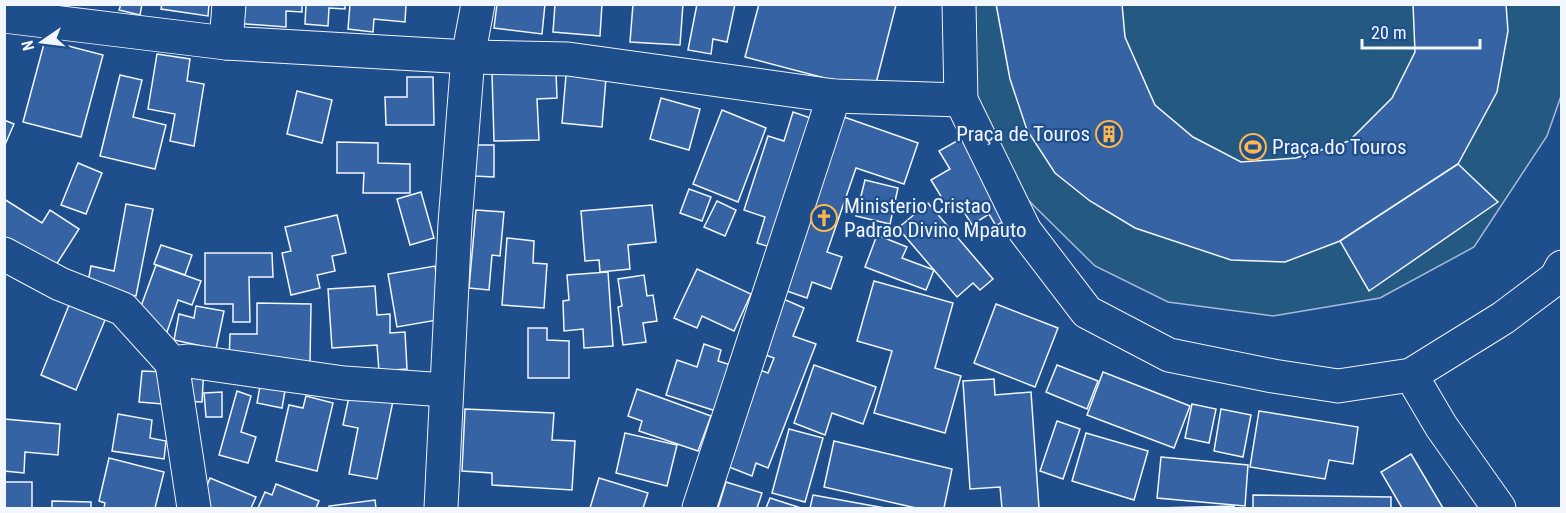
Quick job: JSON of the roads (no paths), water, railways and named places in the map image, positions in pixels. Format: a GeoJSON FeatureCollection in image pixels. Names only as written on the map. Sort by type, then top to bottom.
{"type":"FeatureCollection","features":[{"type":"Feature","properties":{"kind":"street"},"geometry":{"type":"LineString","coordinates":[[226,43],[229,4]]}},
{"type":"Feature","properties":{"kind":"street"},"geometry":{"type":"LineString","coordinates":[[441,508],[454,224],[468,57],[478,4]]}},
{"type":"Feature","properties":{"kind":"street"},"geometry":{"type":"LineString","coordinates":[[959,4],[961,100],[1025,231],[1087,312],[1169,355],[1273,376],[1338,386],[1411,375],[1503,318],[1560,278]]}},
{"type":"Feature","properties":{"kind":"street"},"geometry":{"type":"LineString","coordinates":[[4,16],[226,43],[468,57],[568,59],[834,96],[961,100]]}},
{"type":"Feature","properties":{"kind":"street"},"geometry":{"type":"LineString","coordinates":[[699,508],[834,96]]}},
{"type":"Feature","properties":{"kind":"street"},"geometry":{"type":"LineString","coordinates":[[4,254],[60,284],[123,309],[172,363],[194,508]]}},
{"type":"Feature","properties":{"kind":"street"},"geometry":{"type":"LineString","coordinates":[[172,363],[200,363],[345,383],[446,390]]}},
{"type":"Feature","properties":{"kind":"street"},"geometry":{"type":"LineString","coordinates":[[1411,375],[1441,426],[1499,508]]}},
{"type":"Feature","properties":{"kind":"place","name":"Praça de Touros"},"geometry":{"type":"Point","coordinates":[1109,134]}},
{"type":"Feature","properties":{"kind":"place","name":"Praça do Touros"},"geometry":{"type":"Point","coordinates":[1253,147]}},
{"type":"Feature","properties":{"kind":"place","name":"Ministerio Cristao Padrao Divino Mpauto"},"geometry":{"type":"Point","coordinates":[824,218]}}]}
